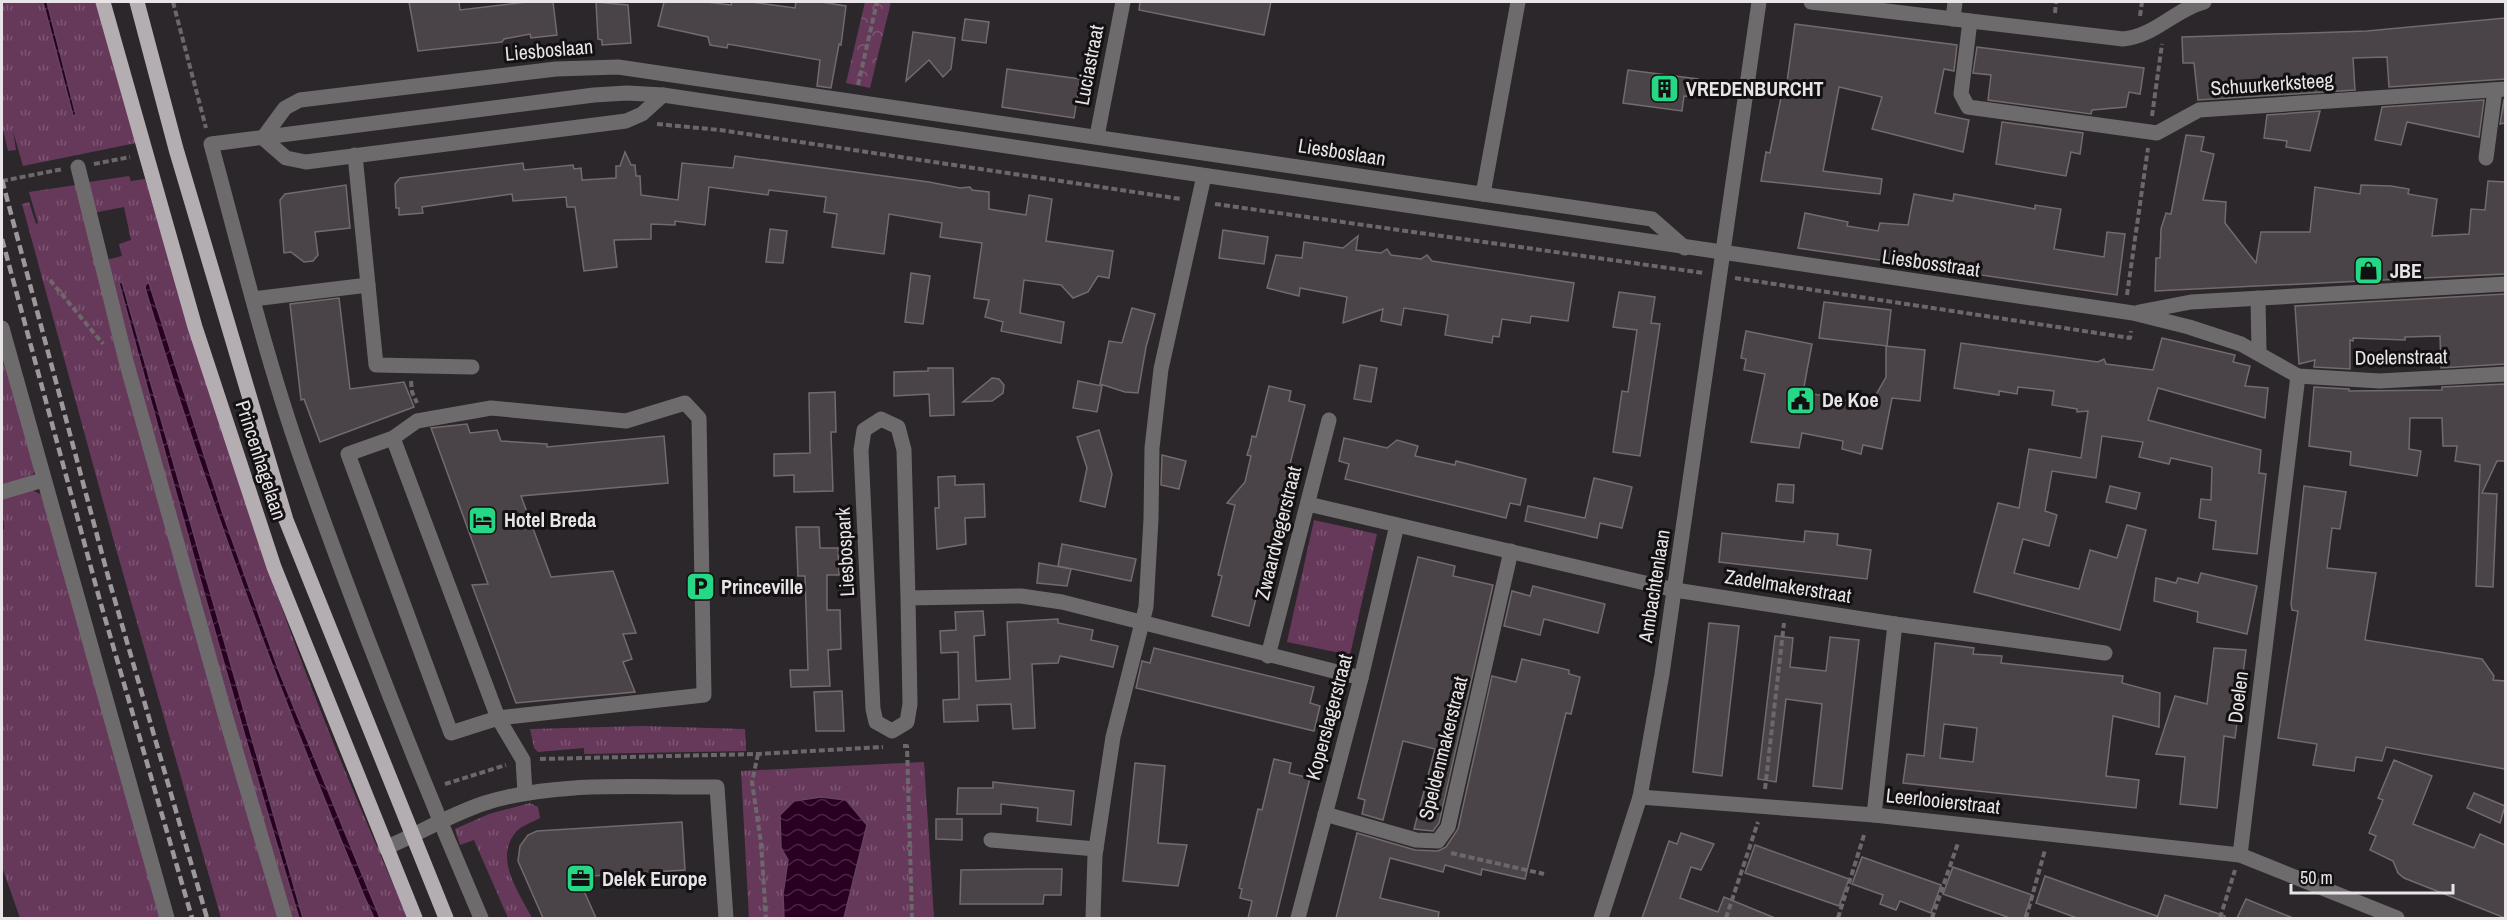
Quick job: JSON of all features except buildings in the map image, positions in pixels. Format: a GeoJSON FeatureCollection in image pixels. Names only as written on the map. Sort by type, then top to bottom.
{"type":"FeatureCollection","features":[{"type":"Feature","properties":{"kind":"main road","name":"Princenhagelaan"},"geometry":{"type":"LineString","coordinates":[[103,2],[195,327],[274,567],[415,918]]}},
{"type":"Feature","properties":{"kind":"main road","name":"Princenhagelaan"},"geometry":{"type":"LineString","coordinates":[[137,2],[176,149],[286,520],[411,837],[446,918]]}},
{"type":"Feature","properties":{"kind":"street"},"geometry":{"type":"LineString","coordinates":[[1483,194],[1518,2]]}},
{"type":"Feature","properties":{"kind":"street","name":"Ambachtenlaan"},"geometry":{"type":"LineString","coordinates":[[1601,918],[1640,796],[1675,590],[1759,2]]}},
{"type":"Feature","properties":{"kind":"street"},"geometry":{"type":"LineString","coordinates":[[1811,2],[2123,39],[2138,38],[2204,2]]}},
{"type":"Feature","properties":{"kind":"street"},"geometry":{"type":"LineString","coordinates":[[1953,19],[1955,2]]}},
{"type":"Feature","properties":{"kind":"street","name":"Luciastraat"},"geometry":{"type":"LineString","coordinates":[[1097,136],[1117,8]]}},
{"type":"Feature","properties":{"kind":"street","name":"Schuurkerksteeg"},"geometry":{"type":"LineString","coordinates":[[1970,21],[1961,94],[1968,107],[2157,133],[2199,110],[2500,89],[2486,158]]}},
{"type":"Feature","properties":{"kind":"street","name":"Liesboslaan"},"geometry":{"type":"LineString","coordinates":[[263,138],[285,108],[300,100],[575,67],[641,69],[1652,219],[1685,248]]}},
{"type":"Feature","properties":{"kind":"street"},"geometry":{"type":"LineString","coordinates":[[211,144],[594,95],[627,93],[663,95],[1723,254]]}},
{"type":"Feature","properties":{"kind":"street"},"geometry":{"type":"LineString","coordinates":[[263,138],[277,152],[297,162],[626,121],[642,114],[663,95]]}},
{"type":"Feature","properties":{"kind":"street"},"geometry":{"type":"LineString","coordinates":[[851,123],[855,100]]}},
{"type":"Feature","properties":{"kind":"street"},"geometry":{"type":"LineString","coordinates":[[980,142],[984,119]]}},
{"type":"Feature","properties":{"kind":"street","name":"Princenhagelaan"},"geometry":{"type":"LineString","coordinates":[[211,144],[253,299],[306,474],[440,822],[481,918]]}},
{"type":"Feature","properties":{"kind":"street"},"geometry":{"type":"LineString","coordinates":[[355,155],[376,365],[471,367]]}},
{"type":"Feature","properties":{"kind":"street"},"geometry":{"type":"LineString","coordinates":[[78,167],[126,361],[224,711],[285,918]]}},
{"type":"Feature","properties":{"kind":"street"},"geometry":{"type":"LineString","coordinates":[[1093,918],[1096,849],[1113,737],[1146,607],[1152,448],[1161,369],[1204,176]]}},
{"type":"Feature","properties":{"kind":"street","name":"Liesbosstraat"},"geometry":{"type":"LineString","coordinates":[[1723,254],[2129,312],[2222,337],[2259,352],[2298,376]]}},
{"type":"Feature","properties":{"kind":"street","name":"Liesbosstraat"},"geometry":{"type":"LineString","coordinates":[[2129,312],[2191,302],[2505,284]]}},
{"type":"Feature","properties":{"kind":"street"},"geometry":{"type":"LineString","coordinates":[[253,299],[368,285]]}},
{"type":"Feature","properties":{"kind":"street"},"geometry":{"type":"LineString","coordinates":[[2258,298],[2259,352]]}},
{"type":"Feature","properties":{"kind":"street"},"geometry":{"type":"LineString","coordinates":[[2,328],[167,918]]}},
{"type":"Feature","properties":{"kind":"street","name":"Doelenstraat"},"geometry":{"type":"LineString","coordinates":[[2298,376],[2380,381],[2505,374]]}},
{"type":"Feature","properties":{"kind":"street","name":"Doelen"},"geometry":{"type":"LineString","coordinates":[[2240,855],[2298,376]]}},
{"type":"Feature","properties":{"kind":"street"},"geometry":{"type":"LineString","coordinates":[[685,403],[699,418],[704,695],[498,718],[451,733],[348,453],[393,438],[417,421],[498,407],[626,421],[685,403]]}},
{"type":"Feature","properties":{"kind":"street","name":"Liesbospark"},"geometry":{"type":"LineString","coordinates":[[881,419],[898,427],[904,450],[908,598],[910,704],[907,722],[892,731],[876,722],[873,709],[861,450],[864,430],[881,419]]}},
{"type":"Feature","properties":{"kind":"street","name":"Zwaardvegerstraat"},"geometry":{"type":"LineString","coordinates":[[1268,656],[1329,420]]}},
{"type":"Feature","properties":{"kind":"street"},"geometry":{"type":"LineString","coordinates":[[393,438],[498,718],[523,760],[525,793]]}},
{"type":"Feature","properties":{"kind":"street"},"geometry":{"type":"LineString","coordinates":[[2,492],[43,480]]}},
{"type":"Feature","properties":{"kind":"street"},"geometry":{"type":"LineString","coordinates":[[1308,504],[1675,590]]}},
{"type":"Feature","properties":{"kind":"street","name":"Koperslagerstraat"},"geometry":{"type":"LineString","coordinates":[[1298,918],[1361,678],[1397,525]]}},
{"type":"Feature","properties":{"kind":"street","name":"Speldenmakerstraat"},"geometry":{"type":"LineString","coordinates":[[1325,814],[1416,840],[1438,841],[1448,827],[1511,551]]}},
{"type":"Feature","properties":{"kind":"street","name":"Zadelmakerstraat"},"geometry":{"type":"LineString","coordinates":[[1675,590],[2105,653]]}},
{"type":"Feature","properties":{"kind":"street"},"geometry":{"type":"LineString","coordinates":[[908,598],[1022,596],[1062,602],[1361,678]]}},
{"type":"Feature","properties":{"kind":"street"},"geometry":{"type":"LineString","coordinates":[[1872,815],[1895,624]]}},
{"type":"Feature","properties":{"kind":"street"},"geometry":{"type":"LineString","coordinates":[[385,848],[484,803],[525,793],[558,788],[717,787],[726,918]]}},
{"type":"Feature","properties":{"kind":"street","name":"Leerlooierstraat"},"geometry":{"type":"LineString","coordinates":[[1640,796],[1872,815],[2240,855]]}},
{"type":"Feature","properties":{"kind":"street"},"geometry":{"type":"LineString","coordinates":[[991,840],[1096,849]]}},
{"type":"Feature","properties":{"kind":"street"},"geometry":{"type":"LineString","coordinates":[[2240,855],[2397,918]]}},
{"type":"Feature","properties":{"kind":"path"},"geometry":{"type":"LineString","coordinates":[[173,2],[211,144]]}},
{"type":"Feature","properties":{"kind":"path"},"geometry":{"type":"LineString","coordinates":[[855,100],[877,2]]}},
{"type":"Feature","properties":{"kind":"path"},"geometry":{"type":"LineString","coordinates":[[626,121],[720,130],[2130,338],[2129,312],[2150,132],[2166,22]]}},
{"type":"Feature","properties":{"kind":"path"},"geometry":{"type":"LineString","coordinates":[[50,280],[116,360],[126,361]]}},
{"type":"Feature","properties":{"kind":"path"},"geometry":{"type":"LineString","coordinates":[[411,366],[412,392],[426,419]]}},
{"type":"Feature","properties":{"kind":"path"},"geometry":{"type":"LineString","coordinates":[[1726,918],[1763,806],[1786,608]]}},
{"type":"Feature","properties":{"kind":"path"},"geometry":{"type":"LineString","coordinates":[[900,747],[907,746],[912,918]]}},
{"type":"Feature","properties":{"kind":"path"},"geometry":{"type":"LineString","coordinates":[[427,789],[523,760],[580,756],[758,754],[892,747]]}},
{"type":"Feature","properties":{"kind":"path"},"geometry":{"type":"LineString","coordinates":[[758,754],[752,782],[761,843],[766,918]]}},
{"type":"Feature","properties":{"kind":"path"},"geometry":{"type":"LineString","coordinates":[[1838,918],[1872,815]]}},
{"type":"Feature","properties":{"kind":"path"},"geometry":{"type":"LineString","coordinates":[[1932,918],[1964,825]]}},
{"type":"Feature","properties":{"kind":"path"},"geometry":{"type":"LineString","coordinates":[[2026,918],[2050,834]]}},
{"type":"Feature","properties":{"kind":"path"},"geometry":{"type":"LineString","coordinates":[[1438,841],[1450,853],[1544,874]]}},
{"type":"Feature","properties":{"kind":"path"},"geometry":{"type":"LineString","coordinates":[[2220,918],[2240,855]]}},
{"type":"Feature","properties":{"kind":"green space"},"geometry":{"type":"Polygon","coordinates":[[[2,2],[96,2],[136,143],[23,166],[13,131],[16,150],[8,151],[2,125],[2,2]]]}},
{"type":"Feature","properties":{"kind":"green space"},"geometry":{"type":"Polygon","coordinates":[[[865,2],[891,2],[870,88],[846,83],[865,2]]]}},
{"type":"Feature","properties":{"kind":"green space"},"geometry":{"type":"Polygon","coordinates":[[[129,176],[131,181],[145,179],[194,342],[264,558],[312,689],[408,918],[289,918],[228,711],[106,260],[122,256],[119,244],[131,240],[124,207],[93,213],[89,182],[129,176]]]}},
{"type":"Feature","properties":{"kind":"green space"},"geometry":{"type":"Polygon","coordinates":[[[76,185],[281,918],[221,918],[113,538],[22,204],[29,202],[36,224],[38,223],[29,192],[76,185]]]}},
{"type":"Feature","properties":{"kind":"green space"},"geometry":{"type":"Polygon","coordinates":[[[2,345],[35,470],[33,475],[2,487],[2,345]]]}},
{"type":"Feature","properties":{"kind":"green space"},"geometry":{"type":"Polygon","coordinates":[[[32,490],[42,495],[162,918],[20,918],[2,867],[2,530],[4,529],[2,497],[32,490]]]}},
{"type":"Feature","properties":{"kind":"green space"},"geometry":{"type":"Polygon","coordinates":[[[1314,520],[1377,534],[1350,655],[1287,642],[1314,520]]]}},
{"type":"Feature","properties":{"kind":"green space"},"geometry":{"type":"Polygon","coordinates":[[[641,726],[745,729],[746,751],[584,754],[584,748],[538,752],[534,748],[530,729],[641,726]]]}},
{"type":"Feature","properties":{"kind":"green space"},"geometry":{"type":"Polygon","coordinates":[[[924,762],[934,918],[749,918],[741,771],[924,762]]]}},
{"type":"Feature","properties":{"kind":"green space"},"geometry":{"type":"Polygon","coordinates":[[[530,803],[538,807],[540,818],[516,832],[507,853],[511,876],[532,918],[508,918],[474,840],[460,845],[455,829],[489,814],[530,803]]]}},
{"type":"Feature","properties":{"kind":"water"},"geometry":{"type":"Polygon","coordinates":[[[43,2],[47,2],[76,115],[73,116],[43,2]]]}},
{"type":"Feature","properties":{"kind":"water"},"geometry":{"type":"Polygon","coordinates":[[[122,282],[303,918],[299,918],[229,681],[119,283],[122,282]]]}},
{"type":"Feature","properties":{"kind":"water"},"geometry":{"type":"Polygon","coordinates":[[[149,283],[224,517],[279,671],[380,918],[374,918],[364,896],[303,746],[246,595],[193,442],[145,288],[149,283]]]}},
{"type":"Feature","properties":{"kind":"water"},"geometry":{"type":"Polygon","coordinates":[[[821,797],[846,800],[867,825],[844,918],[784,918],[783,894],[788,860],[781,848],[780,815],[794,801],[821,797]]]}},
{"type":"Feature","properties":{"kind":"railway"},"geometry":{"type":"LineString","coordinates":[[2,180],[109,580],[207,918]]}},
{"type":"Feature","properties":{"kind":"railway"},"geometry":{"type":"LineString","coordinates":[[2,239],[100,601],[192,918]]}},
{"type":"Feature","properties":{"kind":"place","name":"VREDENBURCHT"},"geometry":{"type":"Point","coordinates":[1665,89]}},
{"type":"Feature","properties":{"kind":"place","name":"JBE"},"geometry":{"type":"Point","coordinates":[2369,271]}},
{"type":"Feature","properties":{"kind":"place","name":"De Koe"},"geometry":{"type":"Point","coordinates":[1801,400]}},
{"type":"Feature","properties":{"kind":"place","name":"Hotel Breda"},"geometry":{"type":"Point","coordinates":[483,520]}},
{"type":"Feature","properties":{"kind":"place","name":"Princeville"},"geometry":{"type":"Point","coordinates":[700,587]}},
{"type":"Feature","properties":{"kind":"place","name":"Delek Europe"},"geometry":{"type":"Point","coordinates":[581,879]}}]}
